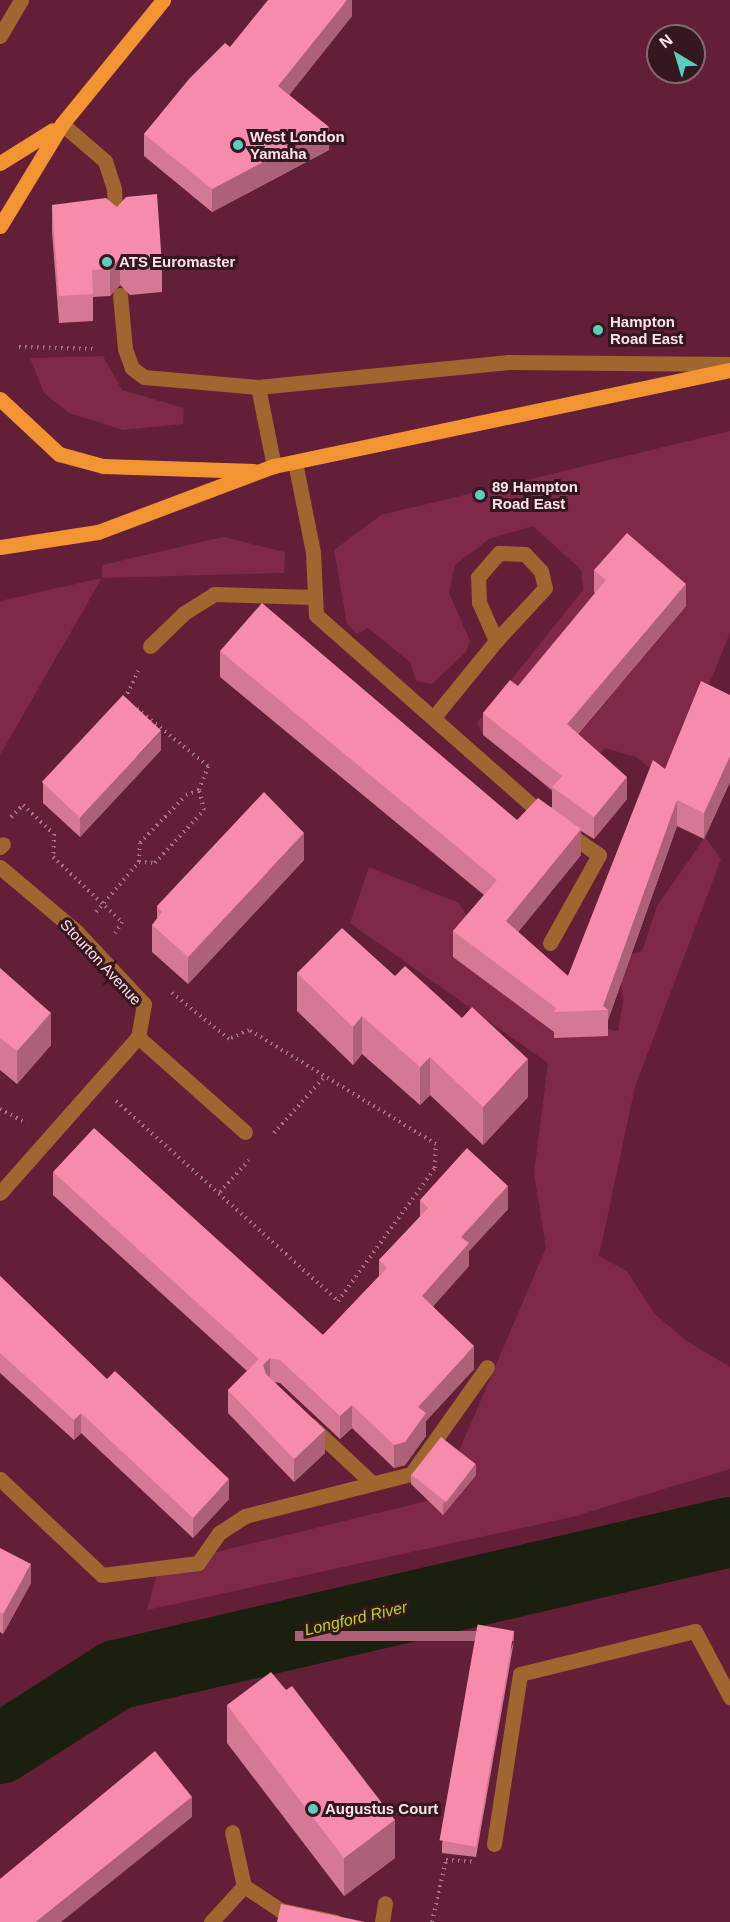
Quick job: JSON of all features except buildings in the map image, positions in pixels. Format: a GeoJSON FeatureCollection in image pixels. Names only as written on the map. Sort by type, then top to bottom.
{"type":"FeatureCollection","features":[{"type":"Feature","properties":{"kind":"main road"},"geometry":{"type":"LineString","coordinates":[[0,226],[62,124],[163,0]]}},
{"type":"Feature","properties":{"kind":"main road"},"geometry":{"type":"LineString","coordinates":[[0,164],[62,124]]}},
{"type":"Feature","properties":{"kind":"main road"},"geometry":{"type":"LineString","coordinates":[[0,548],[98,532],[198,499],[257,471],[274,466],[730,370]]}},
{"type":"Feature","properties":{"kind":"main road"},"geometry":{"type":"LineString","coordinates":[[0,399],[20,423],[70,457],[103,466],[257,471]]}},
{"type":"Feature","properties":{"kind":"street"},"geometry":{"type":"LineString","coordinates":[[0,36],[21,0]]}},
{"type":"Feature","properties":{"kind":"street"},"geometry":{"type":"LineString","coordinates":[[62,124],[105,161],[114,189],[116,224]]}},
{"type":"Feature","properties":{"kind":"street"},"geometry":{"type":"LineString","coordinates":[[120,295],[125,349],[132,368],[144,377],[258,387],[509,362],[730,364]]}},
{"type":"Feature","properties":{"kind":"street"},"geometry":{"type":"LineString","coordinates":[[258,387],[274,466]]}},
{"type":"Feature","properties":{"kind":"street"},"geometry":{"type":"LineString","coordinates":[[295,462],[313,552],[316,615],[549,820],[599,855],[550,943]]}},
{"type":"Feature","properties":{"kind":"street"},"geometry":{"type":"LineString","coordinates":[[434,717],[496,641],[545,588],[541,571],[525,554],[499,553],[478,577],[479,602],[496,641]]}},
{"type":"Feature","properties":{"kind":"street"},"geometry":{"type":"LineString","coordinates":[[150,646],[184,613],[214,594],[315,597]]}},
{"type":"Feature","properties":{"kind":"street","name":"Stourton Avenue"},"geometry":{"type":"LineString","coordinates":[[4,871],[78,933],[144,1004],[138,1037]]}},
{"type":"Feature","properties":{"kind":"street"},"geometry":{"type":"LineString","coordinates":[[0,1192],[138,1037],[245,1132]]}},
{"type":"Feature","properties":{"kind":"street"},"geometry":{"type":"LineString","coordinates":[[0,1479],[102,1575],[198,1563],[219,1533],[245,1516],[411,1474],[487,1367]]}},
{"type":"Feature","properties":{"kind":"street"},"geometry":{"type":"LineString","coordinates":[[298,1414],[372,1483]]}},
{"type":"Feature","properties":{"kind":"street"},"geometry":{"type":"LineString","coordinates":[[494,1844],[520,1674],[695,1631],[728,1690]]}},
{"type":"Feature","properties":{"kind":"street"},"geometry":{"type":"LineString","coordinates":[[232,1832],[244,1886],[280,1910],[336,1922]]}},
{"type":"Feature","properties":{"kind":"street"},"geometry":{"type":"LineString","coordinates":[[212,1922],[244,1886]]}},
{"type":"Feature","properties":{"kind":"street"},"geometry":{"type":"LineString","coordinates":[[382,1922],[385,1903]]}},
{"type":"Feature","properties":{"kind":"path"},"geometry":{"type":"LineString","coordinates":[[19,347],[125,349]]}},
{"type":"Feature","properties":{"kind":"path"},"geometry":{"type":"LineString","coordinates":[[139,862],[155,863],[204,810],[199,790],[208,766],[124,698],[150,646]]}},
{"type":"Feature","properties":{"kind":"path"},"geometry":{"type":"LineString","coordinates":[[78,933],[139,862],[140,843],[186,795],[199,790]]}},
{"type":"Feature","properties":{"kind":"path"},"geometry":{"type":"LineString","coordinates":[[0,816],[6,822],[23,805],[54,834],[53,857],[102,905]]}},
{"type":"Feature","properties":{"kind":"path"},"geometry":{"type":"LineString","coordinates":[[432,1922],[446,1860],[479,1862],[494,1844]]}},
{"type":"Feature","properties":{"kind":"shaded area"},"geometry":{"type":"Polygon","coordinates":[[[103,356],[122,390],[184,408],[183,424],[123,430],[69,413],[44,393],[30,358],[103,356]]]}},
{"type":"Feature","properties":{"kind":"shaded area"},"geometry":{"type":"Polygon","coordinates":[[[730,431],[730,633],[669,783],[636,757],[605,748],[560,800],[539,780],[685,606],[594,592],[606,603],[483,735],[477,723],[583,590],[581,570],[533,526],[489,539],[455,565],[449,593],[470,641],[466,652],[432,684],[416,681],[410,662],[368,628],[357,634],[347,624],[334,550],[381,515],[730,431]]]}},
{"type":"Feature","properties":{"kind":"shaded area"},"geometry":{"type":"Polygon","coordinates":[[[223,537],[285,552],[284,573],[102,578],[102,565],[223,537]]]}},
{"type":"Feature","properties":{"kind":"shaded area"},"geometry":{"type":"Polygon","coordinates":[[[102,578],[0,755],[0,601],[102,578]]]}},
{"type":"Feature","properties":{"kind":"shaded area"},"geometry":{"type":"Polygon","coordinates":[[[705,837],[721,859],[635,1087],[599,1256],[627,1271],[654,1313],[685,1340],[730,1367],[730,1469],[572,1517],[147,1610],[159,1566],[439,1498],[546,1248],[534,1173],[548,1063],[350,923],[369,867],[459,903],[488,953],[596,1026],[618,1031],[623,1001],[619,958],[642,951],[657,906],[705,837]]]}},
{"type":"Feature","properties":{"kind":"waterway","name":"Longford River"},"geometry":{"type":"LineString","coordinates":[[0,1749],[116,1675],[730,1532]]}},
{"type":"Feature","properties":{"kind":"place","name":"West London Yamaha"},"geometry":{"type":"Point","coordinates":[238,145]}},
{"type":"Feature","properties":{"kind":"place","name":"ATS Euromaster"},"geometry":{"type":"Point","coordinates":[107,262]}},
{"type":"Feature","properties":{"kind":"place","name":"Hampton Road East"},"geometry":{"type":"Point","coordinates":[598,330]}},
{"type":"Feature","properties":{"kind":"place","name":"89 Hampton Road East"},"geometry":{"type":"Point","coordinates":[480,495]}},
{"type":"Feature","properties":{"kind":"place","name":"Augustus Court"},"geometry":{"type":"Point","coordinates":[313,1809]}}]}
